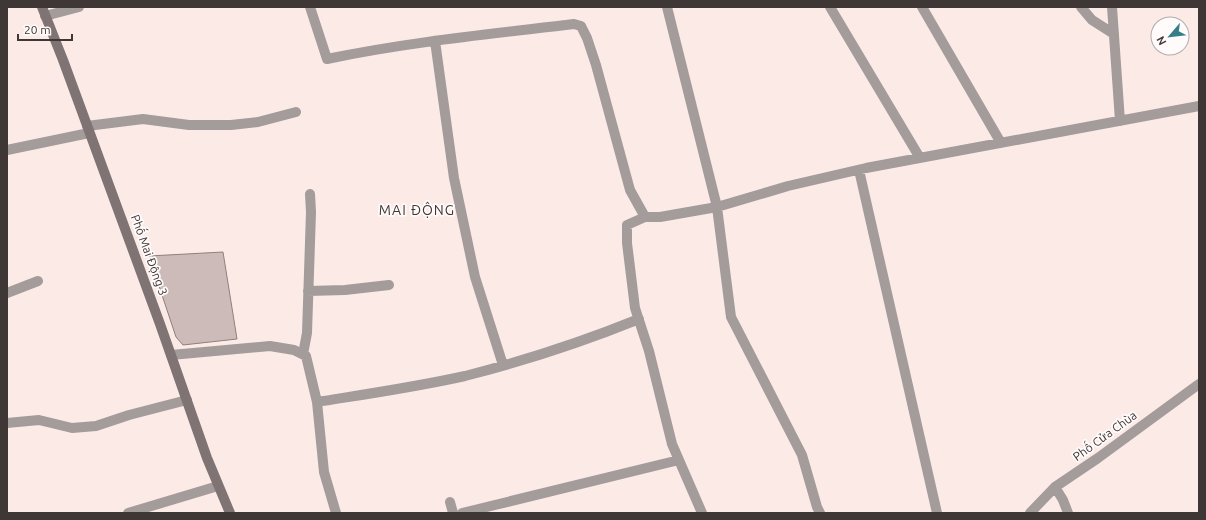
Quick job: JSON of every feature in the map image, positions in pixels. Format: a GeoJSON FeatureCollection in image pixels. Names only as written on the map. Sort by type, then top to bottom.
{"type":"FeatureCollection","features":[{"type":"Feature","properties":{"kind":"main road","name":"Phố Mai Động 3"},"geometry":{"type":"LineString","coordinates":[[43,11],[171,355],[207,458],[230,513]]}},
{"type":"Feature","properties":{"kind":"street"},"geometry":{"type":"LineString","coordinates":[[43,11],[79,7]]}},
{"type":"Feature","properties":{"kind":"street"},"geometry":{"type":"LineString","coordinates":[[310,7],[327,59],[372,50],[435,41],[574,24],[581,26],[587,38],[596,66],[630,190],[645,217]]}},
{"type":"Feature","properties":{"kind":"street"},"geometry":{"type":"LineString","coordinates":[[667,7],[717,207],[731,317],[802,455],[820,513]]}},
{"type":"Feature","properties":{"kind":"street"},"geometry":{"type":"LineString","coordinates":[[830,7],[920,158]]}},
{"type":"Feature","properties":{"kind":"street"},"geometry":{"type":"LineString","coordinates":[[922,7],[1002,143]]}},
{"type":"Feature","properties":{"kind":"street"},"geometry":{"type":"LineString","coordinates":[[1081,7],[1092,20],[1114,34]]}},
{"type":"Feature","properties":{"kind":"street"},"geometry":{"type":"LineString","coordinates":[[1112,7],[1120,121]]}},
{"type":"Feature","properties":{"kind":"street"},"geometry":{"type":"LineString","coordinates":[[435,41],[454,178],[476,277],[503,365]]}},
{"type":"Feature","properties":{"kind":"street"},"geometry":{"type":"LineString","coordinates":[[702,513],[672,444],[649,351],[635,308],[627,244],[627,225],[645,217],[660,217],[717,207],[788,186],[859,170],[1199,106]]}},
{"type":"Feature","properties":{"kind":"street"},"geometry":{"type":"LineString","coordinates":[[7,150],[88,129],[143,119],[189,124],[231,125],[258,122],[296,112]]}},
{"type":"Feature","properties":{"kind":"street"},"geometry":{"type":"LineString","coordinates":[[859,170],[938,513]]}},
{"type":"Feature","properties":{"kind":"street"},"geometry":{"type":"LineString","coordinates":[[303,354],[307,333],[311,212],[310,194]]}},
{"type":"Feature","properties":{"kind":"street"},"geometry":{"type":"LineString","coordinates":[[7,293],[38,281]]}},
{"type":"Feature","properties":{"kind":"street"},"geometry":{"type":"LineString","coordinates":[[308,290],[345,290],[389,285]]}},
{"type":"Feature","properties":{"kind":"street"},"geometry":{"type":"LineString","coordinates":[[317,402],[465,376],[590,338],[639,319]]}},
{"type":"Feature","properties":{"kind":"street"},"geometry":{"type":"LineString","coordinates":[[171,355],[270,346],[294,350],[306,356],[317,402],[324,472],[336,513]]}},
{"type":"Feature","properties":{"kind":"street","name":"Phố Cửa Chùa"},"geometry":{"type":"LineString","coordinates":[[1030,513],[1055,487],[1098,458],[1199,384]]}},
{"type":"Feature","properties":{"kind":"street"},"geometry":{"type":"LineString","coordinates":[[7,423],[39,420],[72,428],[96,426],[129,415],[186,400]]}},
{"type":"Feature","properties":{"kind":"street"},"geometry":{"type":"LineString","coordinates":[[462,513],[679,460]]}},
{"type":"Feature","properties":{"kind":"street"},"geometry":{"type":"LineString","coordinates":[[128,513],[218,486]]}},
{"type":"Feature","properties":{"kind":"street"},"geometry":{"type":"LineString","coordinates":[[1055,487],[1063,500],[1068,513]]}},
{"type":"Feature","properties":{"kind":"street"},"geometry":{"type":"LineString","coordinates":[[450,502],[453,513]]}},
{"type":"Feature","properties":{"kind":"building"},"geometry":{"type":"Polygon","coordinates":[[[223,252],[237,339],[183,345],[176,337],[149,256],[223,252]]]}},
{"type":"Feature","properties":{"kind":"district","name":"MAI ĐỘNG"},"geometry":{"type":"Point","coordinates":[417,210]}}]}
